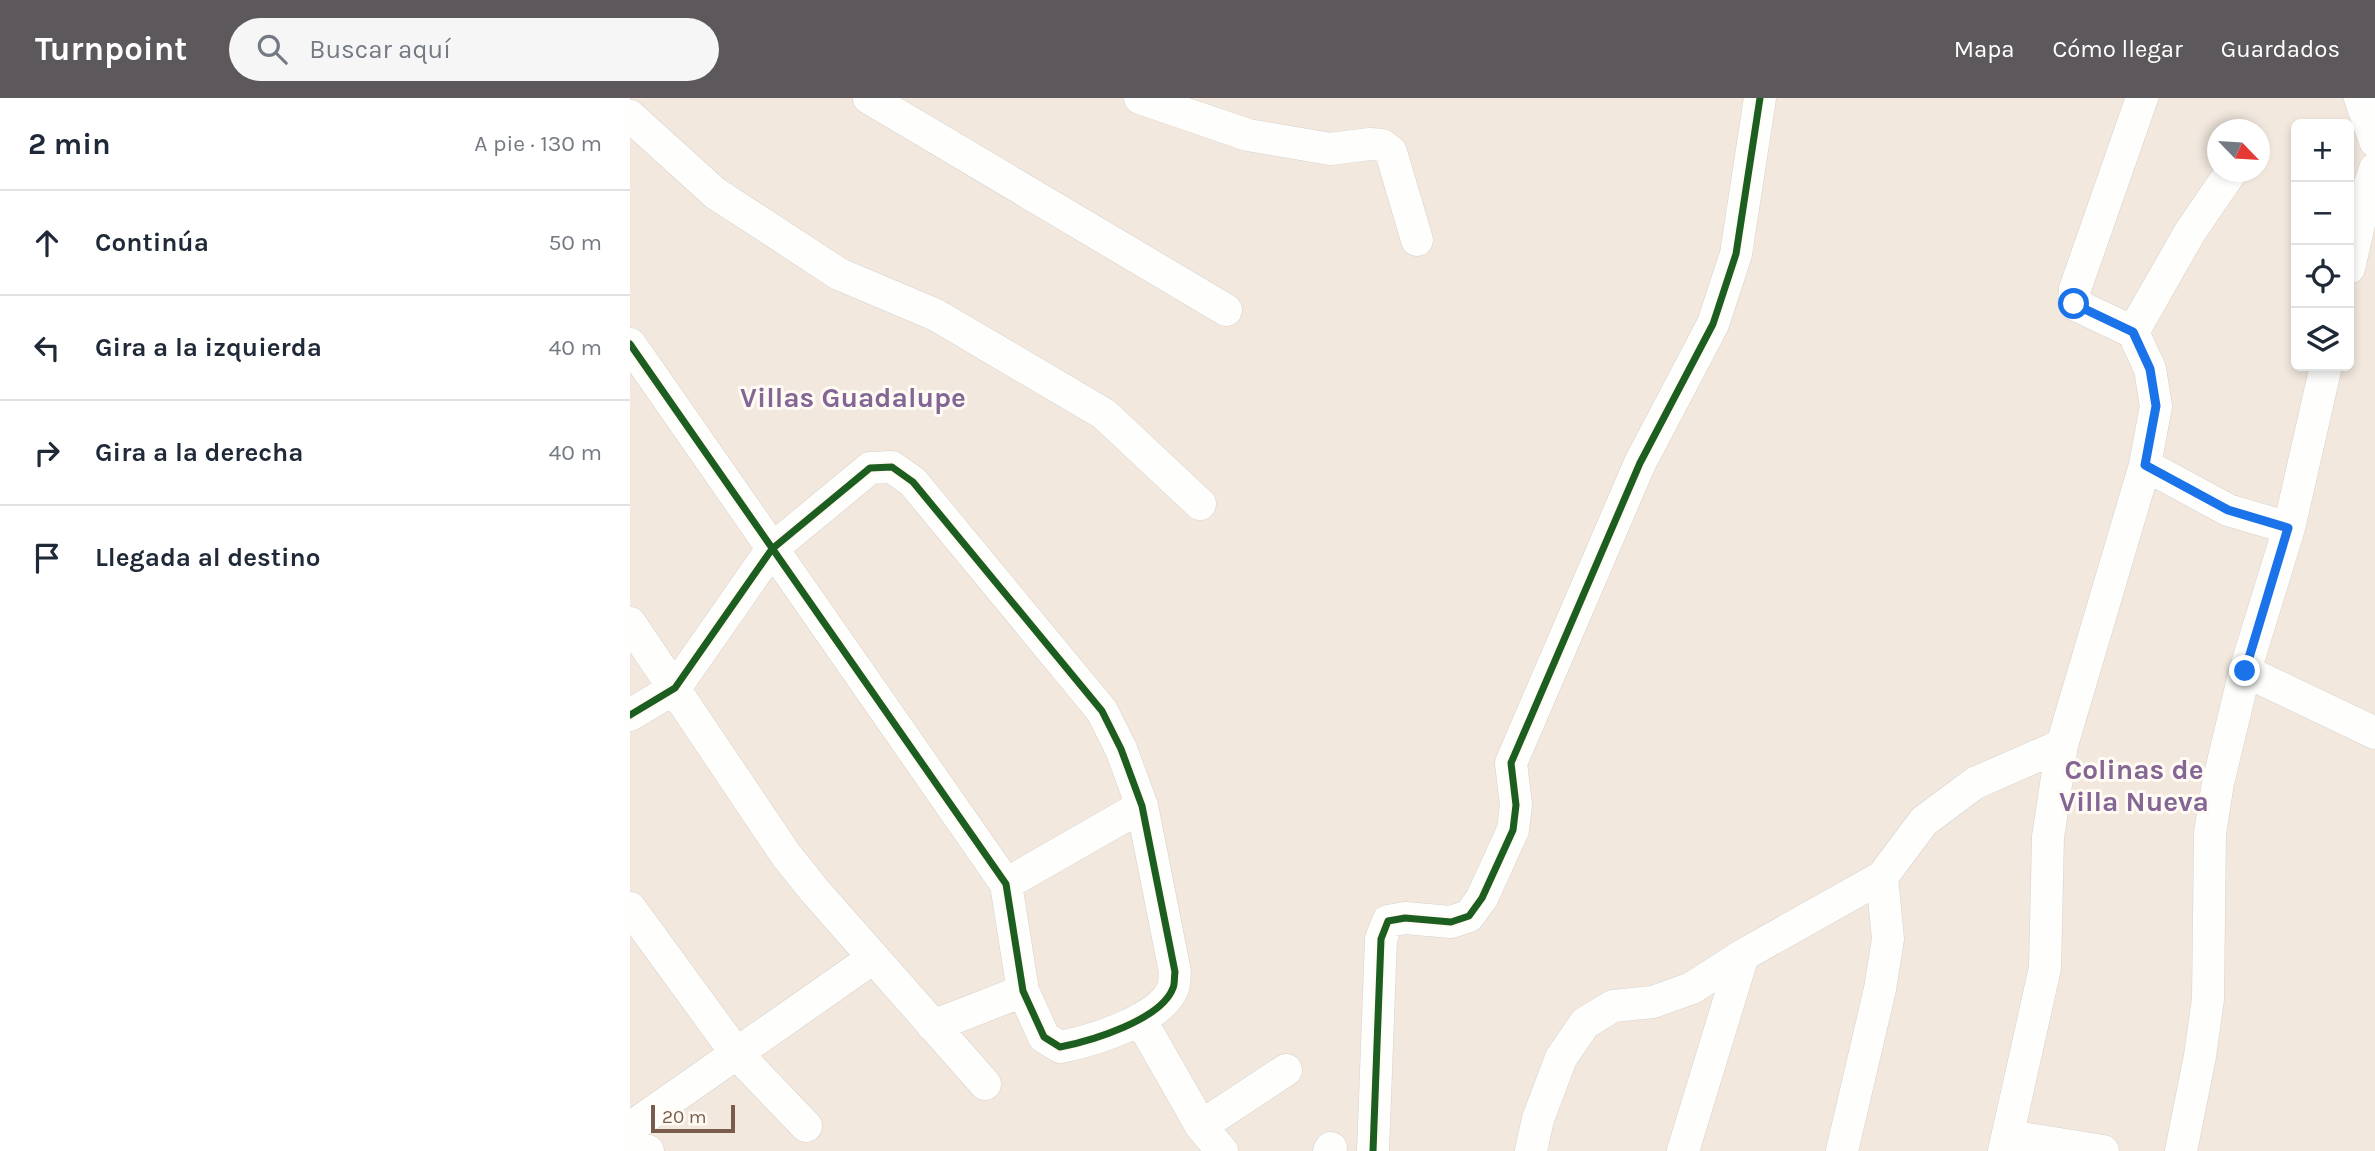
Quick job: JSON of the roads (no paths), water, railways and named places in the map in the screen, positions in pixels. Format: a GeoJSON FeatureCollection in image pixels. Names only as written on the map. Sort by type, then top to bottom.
{"type":"FeatureCollection","features":[{"type":"Feature","properties":{"kind":"street"},"geometry":{"type":"LineString","coordinates":[[1140,98],[1248,135],[1330,149],[1382,145],[1391,152],[1417,240]]}},
{"type":"Feature","properties":{"kind":"street"},"geometry":{"type":"LineString","coordinates":[[1373,1151],[1381,939],[1388,921],[1405,918],[1451,922],[1469,916],[1482,898],[1513,830],[1516,805],[1511,763],[1640,463],[1713,324],[1721,301],[1736,254],[1760,98]]}},
{"type":"Feature","properties":{"kind":"street"},"geometry":{"type":"LineString","coordinates":[[2103,1151],[2006,1143],[2045,968],[2048,837],[2062,745],[2145,465],[2156,406],[2150,369],[2133,332],[2074,304],[2075,289],[2142,98]]}},
{"type":"Feature","properties":{"kind":"street"},"geometry":{"type":"LineString","coordinates":[[2360,98],[2375,141]]}},
{"type":"Feature","properties":{"kind":"street"},"geometry":{"type":"LineString","coordinates":[[883,100],[1226,310]]}},
{"type":"Feature","properties":{"kind":"street"},"geometry":{"type":"LineString","coordinates":[[630,116],[715,193],[839,274],[936,315],[1104,414],[1200,505]]}},
{"type":"Feature","properties":{"kind":"street"},"geometry":{"type":"LineString","coordinates":[[2354,246],[2375,169]]}},
{"type":"Feature","properties":{"kind":"street"},"geometry":{"type":"LineString","coordinates":[[2133,332],[2190,232],[2224,182]]}},
{"type":"Feature","properties":{"kind":"street"},"geometry":{"type":"LineString","coordinates":[[630,344],[772,549],[1006,884],[1023,991],[1044,1037],[1060,1047],[1076,1044],[1140,1020],[1162,1005],[1173,988],[1174,972],[1142,806],[1121,749],[1102,711],[913,482],[891,467],[870,468],[772,549],[674,688],[630,715]]}},
{"type":"Feature","properties":{"kind":"street"},"geometry":{"type":"LineString","coordinates":[[2181,1151],[2208,999],[2210,833],[2218,783],[2245,671],[2288,528],[2325,371]]}},
{"type":"Feature","properties":{"kind":"street"},"geometry":{"type":"LineString","coordinates":[[2145,465],[2228,510],[2288,528]]}},
{"type":"Feature","properties":{"kind":"street"},"geometry":{"type":"LineString","coordinates":[[630,623],[786,855],[985,1084]]}},
{"type":"Feature","properties":{"kind":"street"},"geometry":{"type":"LineString","coordinates":[[2245,671],[2375,733]]}},
{"type":"Feature","properties":{"kind":"street"},"geometry":{"type":"LineString","coordinates":[[1531,1151],[1538,1119],[1562,1058],[1585,1023],[1613,1006],[1653,1003],[1692,988],[1882,877],[1923,821],[1975,783],[2062,745]]}},
{"type":"Feature","properties":{"kind":"street"},"geometry":{"type":"LineString","coordinates":[[1006,884],[1142,806]]}},
{"type":"Feature","properties":{"kind":"street"},"geometry":{"type":"LineString","coordinates":[[1842,1151],[1880,989],[1888,939],[1882,877]]}},
{"type":"Feature","properties":{"kind":"street"},"geometry":{"type":"LineString","coordinates":[[630,908],[736,1053],[806,1126]]}},
{"type":"Feature","properties":{"kind":"street"},"geometry":{"type":"LineString","coordinates":[[1683,1151],[1743,956]]}},
{"type":"Feature","properties":{"kind":"street"},"geometry":{"type":"LineString","coordinates":[[630,1128],[873,958]]}},
{"type":"Feature","properties":{"kind":"street"},"geometry":{"type":"LineString","coordinates":[[933,1026],[1023,991]]}},
{"type":"Feature","properties":{"kind":"street"},"geometry":{"type":"LineString","coordinates":[[1140,1020],[1201,1126],[1222,1151]]}},
{"type":"Feature","properties":{"kind":"street"},"geometry":{"type":"LineString","coordinates":[[1201,1126],[1286,1070]]}},
{"type":"Feature","properties":{"kind":"street"},"geometry":{"type":"LineString","coordinates":[[630,1145],[648,1151]]}},
{"type":"Feature","properties":{"kind":"district","name":"Villas Guadalupe"},"geometry":{"type":"Point","coordinates":[853,397]}},
{"type":"Feature","properties":{"kind":"district","name":"Colinas de Villa Nueva"},"geometry":{"type":"Point","coordinates":[2134,785]}}]}
